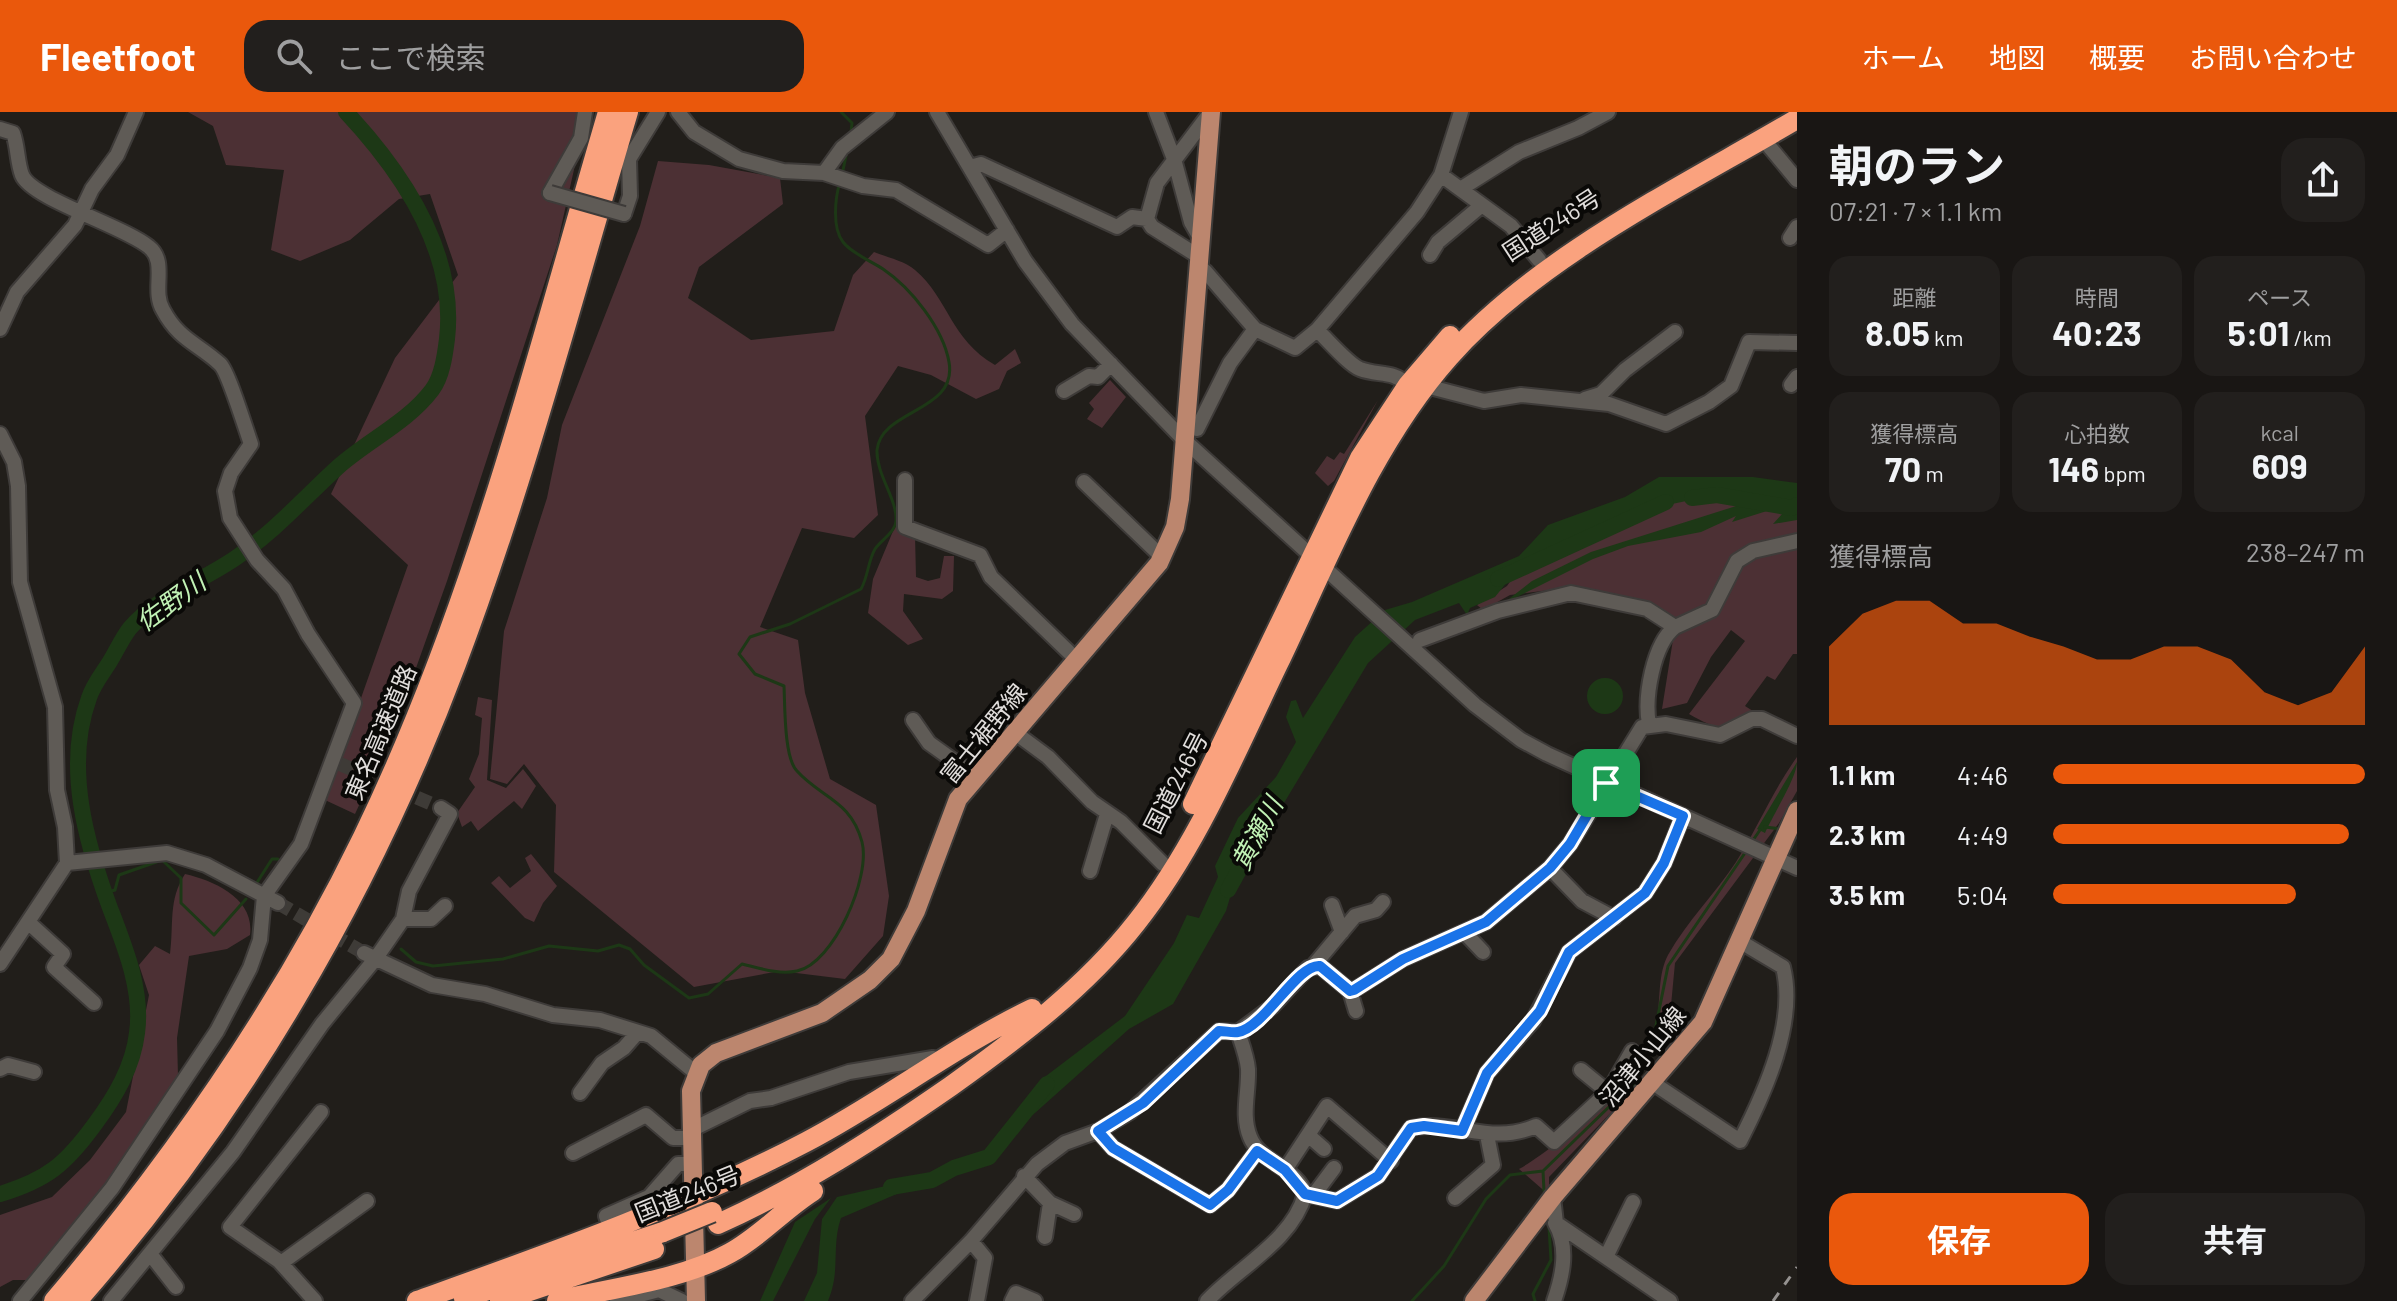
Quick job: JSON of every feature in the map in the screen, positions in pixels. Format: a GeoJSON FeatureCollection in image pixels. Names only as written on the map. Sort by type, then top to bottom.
{"type":"FeatureCollection","features":[{"type":"Feature","properties":{"kind":"highway","name":"東名高速道路"},"geometry":{"type":"LineString","coordinates":[[54,1301],[157,1174],[227,1075],[318,924],[364,835],[427,690],[488,517],[608,112]]}},
{"type":"Feature","properties":{"kind":"highway","name":"東名高速道路"},"geometry":{"type":"LineString","coordinates":[[77,1301],[163,1195],[245,1079],[328,942],[388,824],[455,667],[497,550],[628,112]]}},
{"type":"Feature","properties":{"kind":"highway","name":"国道246号"},"geometry":{"type":"LineString","coordinates":[[715,1218],[811,1166],[913,1097],[1032,1009],[1097,950],[1163,864],[1320,562],[1417,385],[1464,322],[1539,260],[1782,112]]}},
{"type":"Feature","properties":{"kind":"highway","name":"国道246号"},"geometry":{"type":"LineString","coordinates":[[1417,385],[1537,277],[1797,119]]}},
{"type":"Feature","properties":{"kind":"highway","name":"国道246号"},"geometry":{"type":"LineString","coordinates":[[500,1301],[666,1238],[817,1175],[878,1137],[1036,1023],[1110,953],[1139,920],[1188,844],[1320,562]]}},
{"type":"Feature","properties":{"kind":"highway"},"geometry":{"type":"LineString","coordinates":[[557,1301],[695,1268],[754,1238],[784,1210],[866,1158],[1011,1055],[1078,995],[1110,953]]}},
{"type":"Feature","properties":{"kind":"highway"},"geometry":{"type":"LineString","coordinates":[[417,1301],[611,1229],[806,1142],[937,1064],[982,1033],[1032,1009]]}},
{"type":"Feature","properties":{"kind":"highway","name":"国道246号"},"geometry":{"type":"LineString","coordinates":[[456,1301],[666,1238]]}},
{"type":"Feature","properties":{"kind":"main road","name":"富士裾野線"},"geometry":{"type":"LineString","coordinates":[[696,1073],[716,1053],[822,1013],[870,980],[891,959],[916,911],[952,812],[975,776],[1162,557],[1177,517],[1210,112]]}},
{"type":"Feature","properties":{"kind":"main road","name":"沼津小山線"},"geometry":{"type":"LineString","coordinates":[[1474,1301],[1626,1107],[1653,1083],[1703,1022],[1793,822]]}},
{"type":"Feature","properties":{"kind":"main road"},"geometry":{"type":"LineString","coordinates":[[696,1073],[691,1091],[696,1301]]}},
{"type":"Feature","properties":{"kind":"street"},"geometry":{"type":"LineString","coordinates":[[0,329],[17,292],[82,213],[92,189],[117,155],[136,112]]}},
{"type":"Feature","properties":{"kind":"street"},"geometry":{"type":"LineString","coordinates":[[585,112],[581,138],[550,193],[624,214],[630,196],[629,159],[658,112]]}},
{"type":"Feature","properties":{"kind":"street"},"geometry":{"type":"LineString","coordinates":[[678,112],[694,132],[739,159],[783,171],[835,177],[896,190],[988,245],[1007,230]]}},
{"type":"Feature","properties":{"kind":"street"},"geometry":{"type":"LineString","coordinates":[[835,177],[848,143],[887,112]]}},
{"type":"Feature","properties":{"kind":"street"},"geometry":{"type":"LineString","coordinates":[[937,112],[1007,230],[1054,301],[1111,364],[1184,430],[1361,602],[1416,643],[1475,705],[1521,740],[1606,783],[1797,868]]}},
{"type":"Feature","properties":{"kind":"street"},"geometry":{"type":"LineString","coordinates":[[1156,112],[1174,159],[1191,222],[1199,236]]}},
{"type":"Feature","properties":{"kind":"street"},"geometry":{"type":"LineString","coordinates":[[1210,112],[1157,183],[1147,210],[1147,219],[1152,227],[1205,271],[1255,329],[1295,348],[1317,330],[1417,212],[1441,175],[1461,112]]}},
{"type":"Feature","properties":{"kind":"street"},"geometry":{"type":"LineString","coordinates":[[1462,188],[1519,152],[1608,112]]}},
{"type":"Feature","properties":{"kind":"street"},"geometry":{"type":"LineString","coordinates":[[0,129],[13,133],[25,180],[53,203],[82,213],[152,249],[159,267],[156,280],[160,307],[183,339],[220,363],[228,373],[251,444],[231,473],[225,491],[230,518],[257,560],[284,589],[308,634],[354,703],[338,761],[301,844],[264,896],[255,954],[217,1031],[112,1188],[20,1301]]}},
{"type":"Feature","properties":{"kind":"street"},"geometry":{"type":"LineString","coordinates":[[1763,139],[1797,180]]}},
{"type":"Feature","properties":{"kind":"street"},"geometry":{"type":"LineString","coordinates":[[970,167],[981,164],[1117,227],[1132,217],[1147,219]]}},
{"type":"Feature","properties":{"kind":"street"},"geometry":{"type":"LineString","coordinates":[[1441,175],[1511,226],[1539,260]]}},
{"type":"Feature","properties":{"kind":"street"},"geometry":{"type":"LineString","coordinates":[[1430,255],[1438,242],[1482,205]]}},
{"type":"Feature","properties":{"kind":"street"},"geometry":{"type":"LineString","coordinates":[[1184,430],[1197,429],[1230,363],[1255,329]]}},
{"type":"Feature","properties":{"kind":"street"},"geometry":{"type":"LineString","coordinates":[[1317,330],[1349,363],[1360,369],[1388,372],[1417,385],[1484,401],[1521,395],[1609,404],[1666,424],[1709,402],[1731,386],[1749,342],[1797,343]]}},
{"type":"Feature","properties":{"kind":"street"},"geometry":{"type":"LineString","coordinates":[[1581,400],[1601,394],[1625,370],[1675,332]]}},
{"type":"Feature","properties":{"kind":"street"},"geometry":{"type":"LineString","coordinates":[[1064,391],[1089,376],[1098,377],[1111,364]]}},
{"type":"Feature","properties":{"kind":"street"},"geometry":{"type":"LineString","coordinates":[[0,434],[14,462],[18,486],[20,582],[55,707],[57,790],[72,864]]}},
{"type":"Feature","properties":{"kind":"street"},"geometry":{"type":"LineString","coordinates":[[905,480],[905,527],[980,555],[991,577],[1076,659]]}},
{"type":"Feature","properties":{"kind":"street"},"geometry":{"type":"LineString","coordinates":[[1084,482],[1162,557]]}},
{"type":"Feature","properties":{"kind":"street"},"geometry":{"type":"LineString","coordinates":[[1649,724],[1646,697],[1667,635],[1675,627],[1712,610],[1737,561],[1753,551],[1797,541]]}},
{"type":"Feature","properties":{"kind":"street"},"geometry":{"type":"LineString","coordinates":[[1416,643],[1498,611],[1571,593],[1647,609],[1675,627]]}},
{"type":"Feature","properties":{"kind":"street"},"geometry":{"type":"LineString","coordinates":[[1350,991],[1403,959],[1486,922],[1550,868],[1570,844],[1635,736],[1649,724],[1720,735],[1752,719],[1762,719],[1797,736]]}},
{"type":"Feature","properties":{"kind":"street"},"geometry":{"type":"LineString","coordinates":[[913,720],[929,743],[975,776]]}},
{"type":"Feature","properties":{"kind":"street"},"geometry":{"type":"LineString","coordinates":[[1013,731],[1048,757],[1163,864]]}},
{"type":"Feature","properties":{"kind":"street"},"geometry":{"type":"LineString","coordinates":[[111,1301],[233,1152],[370,956],[403,919],[409,891],[450,814],[441,808]]}},
{"type":"Feature","properties":{"kind":"street"},"geometry":{"type":"LineString","coordinates":[[1090,871],[1107,814]]}},
{"type":"Feature","properties":{"kind":"street"},"geometry":{"type":"LineString","coordinates":[[1462,1131],[1487,1073],[1540,1011],[1569,952],[1614,918],[1656,880],[1683,816]]}},
{"type":"Feature","properties":{"kind":"street"},"geometry":{"type":"LineString","coordinates":[[0,964],[72,864],[152,852],[187,857],[278,903]]}},
{"type":"Feature","properties":{"kind":"street"},"geometry":{"type":"LineString","coordinates":[[1550,868],[1582,901],[1614,918]]}},
{"type":"Feature","properties":{"kind":"street"},"geometry":{"type":"LineString","coordinates":[[912,1301],[971,1241],[1024,1176],[1058,1147],[1098,1131],[1143,1103],[1219,1031],[1238,1032],[1273,1006],[1314,965],[1355,916],[1376,910],[1383,902]]}},
{"type":"Feature","properties":{"kind":"street"},"geometry":{"type":"LineString","coordinates":[[1332,905],[1342,932]]}},
{"type":"Feature","properties":{"kind":"street"},"geometry":{"type":"LineString","coordinates":[[403,919],[431,919],[445,906]]}},
{"type":"Feature","properties":{"kind":"street"},"geometry":{"type":"LineString","coordinates":[[28,922],[63,954],[54,967],[94,1003]]}},
{"type":"Feature","properties":{"kind":"street"},"geometry":{"type":"LineString","coordinates":[[1465,933],[1483,952]]}},
{"type":"Feature","properties":{"kind":"street"},"geometry":{"type":"LineString","coordinates":[[1653,1083],[1740,1141],[1780,1061],[1793,1007],[1783,967],[1741,942]]}},
{"type":"Feature","properties":{"kind":"street"},"geometry":{"type":"LineString","coordinates":[[370,956],[432,985],[485,994],[553,1015],[600,1020],[638,1032],[665,1045],[696,1073]]}},
{"type":"Feature","properties":{"kind":"street"},"geometry":{"type":"LineString","coordinates":[[1314,965],[1350,991],[1356,1011]]}},
{"type":"Feature","properties":{"kind":"street"},"geometry":{"type":"LineString","coordinates":[[580,1093],[602,1063],[624,1048],[638,1032]]}},
{"type":"Feature","properties":{"kind":"street"},"geometry":{"type":"LineString","coordinates":[[1238,1032],[1248,1067],[1245,1121],[1257,1151],[1285,1170],[1309,1195],[1337,1201],[1378,1176],[1411,1128],[1424,1126],[1487,1135],[1515,1135],[1536,1126],[1554,1142],[1609,1091],[1632,1051]]}},
{"type":"Feature","properties":{"kind":"street"},"geometry":{"type":"LineString","coordinates":[[573,1153],[646,1115],[673,1138],[691,1134],[750,1101],[771,1098],[849,1072],[933,1058],[937,1064]]}},
{"type":"Feature","properties":{"kind":"street"},"geometry":{"type":"LineString","coordinates":[[0,1069],[8,1065],[34,1072]]}},
{"type":"Feature","properties":{"kind":"street"},"geometry":{"type":"LineString","coordinates":[[1581,1070],[1626,1107]]}},
{"type":"Feature","properties":{"kind":"street"},"geometry":{"type":"LineString","coordinates":[[1285,1170],[1327,1106],[1391,1161]]}},
{"type":"Feature","properties":{"kind":"street"},"geometry":{"type":"LineString","coordinates":[[315,1301],[281,1263],[230,1227],[321,1112]]}},
{"type":"Feature","properties":{"kind":"street"},"geometry":{"type":"LineString","coordinates":[[1098,1131],[1113,1148],[1210,1205],[1228,1190],[1257,1151]]}},
{"type":"Feature","properties":{"kind":"street"},"geometry":{"type":"LineString","coordinates":[[1308,1135],[1324,1149]]}},
{"type":"Feature","properties":{"kind":"street"},"geometry":{"type":"LineString","coordinates":[[1455,1198],[1493,1165],[1487,1135]]}},
{"type":"Feature","properties":{"kind":"street"},"geometry":{"type":"LineString","coordinates":[[611,1229],[606,1216],[649,1197],[678,1164],[691,1164]]}},
{"type":"Feature","properties":{"kind":"street"},"geometry":{"type":"LineString","coordinates":[[1207,1301],[1284,1230],[1309,1195],[1334,1168]]}},
{"type":"Feature","properties":{"kind":"street"},"geometry":{"type":"LineString","coordinates":[[1024,1176],[1050,1203],[1074,1214]]}},
{"type":"Feature","properties":{"kind":"street"},"geometry":{"type":"LineString","coordinates":[[1553,1197],[1564,1271],[1554,1301]]}},
{"type":"Feature","properties":{"kind":"street"},"geometry":{"type":"LineString","coordinates":[[281,1263],[367,1201]]}},
{"type":"Feature","properties":{"kind":"street"},"geometry":{"type":"LineString","coordinates":[[1606,1257],[1633,1202]]}},
{"type":"Feature","properties":{"kind":"street"},"geometry":{"type":"LineString","coordinates":[[1045,1237],[1050,1203]]}},
{"type":"Feature","properties":{"kind":"street"},"geometry":{"type":"LineString","coordinates":[[1535,1220],[1556,1223],[1670,1301]]}},
{"type":"Feature","properties":{"kind":"street"},"geometry":{"type":"LineString","coordinates":[[971,1241],[985,1258],[977,1301]]}},
{"type":"Feature","properties":{"kind":"street"},"geometry":{"type":"LineString","coordinates":[[151,1255],[176,1287]]}},
{"type":"Feature","properties":{"kind":"street"},"geometry":{"type":"LineString","coordinates":[[617,1301],[659,1290],[682,1301]]}},
{"type":"Feature","properties":{"kind":"street"},"geometry":{"type":"LineString","coordinates":[[1012,1301],[1016,1293],[1035,1301]]}},
{"type":"Feature","properties":{"kind":"shaded area"},"geometry":{"type":"Polygon","coordinates":[[[188,112],[587,112],[557,245],[447,581],[395,727],[355,814],[325,800],[408,565],[331,494],[395,358],[458,275],[430,194],[399,199],[350,240],[300,261],[271,250],[284,170],[226,165],[213,126],[188,112]]]}},
{"type":"Feature","properties":{"kind":"shaded area"},"geometry":{"type":"Polygon","coordinates":[[[658,161],[709,165],[780,178],[783,204],[699,267],[688,298],[751,340],[834,331],[853,275],[874,252],[915,270],[936,293],[959,331],[980,355],[995,365],[1015,349],[1021,363],[1007,371],[999,389],[976,399],[931,375],[898,366],[865,416],[878,515],[854,538],[802,528],[760,627],[798,640],[805,693],[830,779],[876,805],[889,896],[883,936],[845,979],[780,971],[694,987],[554,872],[556,805],[524,764],[507,784],[490,779],[504,631],[547,498],[562,425],[640,226],[658,161]]]}},
{"type":"Feature","properties":{"kind":"shaded area"},"geometry":{"type":"Polygon","coordinates":[[[1110,380],[1126,397],[1102,428],[1087,419],[1094,409],[1089,403],[1110,380]]]}},
{"type":"Feature","properties":{"kind":"shaded area"},"geometry":{"type":"Polygon","coordinates":[[[1378,400],[1334,481],[1328,486],[1315,473],[1327,456],[1334,460],[1340,452],[1344,454],[1378,400]]]}},
{"type":"Feature","properties":{"kind":"shaded area"},"geometry":{"type":"Polygon","coordinates":[[[1729,497],[1797,512],[1797,654],[1793,654],[1775,680],[1767,676],[1745,706],[1756,713],[1737,723],[1716,726],[1689,714],[1745,641],[1731,630],[1711,657],[1687,703],[1662,709],[1675,627],[1642,608],[1558,589],[1510,595],[1483,610],[1477,605],[1507,586],[1524,561],[1576,542],[1630,513],[1693,498],[1729,497]]]}},
{"type":"Feature","properties":{"kind":"shaded area"},"geometry":{"type":"Polygon","coordinates":[[[896,524],[913,530],[915,535],[916,577],[928,581],[940,578],[944,556],[954,556],[953,591],[942,599],[904,594],[903,611],[923,639],[908,645],[868,613],[873,579],[896,524]]]}},
{"type":"Feature","properties":{"kind":"shaded area"},"geometry":{"type":"Polygon","coordinates":[[[478,697],[492,700],[487,780],[506,788],[523,769],[536,786],[522,809],[514,801],[478,831],[471,821],[462,827],[457,813],[475,787],[469,779],[479,754],[482,718],[475,715],[478,697]]]}},
{"type":"Feature","properties":{"kind":"shaded area"},"geometry":{"type":"Polygon","coordinates":[[[1797,757],[1797,791],[1779,823],[1675,963],[1670,1016],[1653,1052],[1625,1098],[1549,1177],[1549,1195],[1519,1169],[1536,1159],[1596,1109],[1645,1050],[1654,1032],[1662,973],[1668,955],[1736,862],[1797,757]]]}},
{"type":"Feature","properties":{"kind":"shaded area"},"geometry":{"type":"Polygon","coordinates":[[[531,854],[557,886],[543,903],[534,922],[525,918],[491,883],[499,876],[510,888],[531,871],[525,858],[531,854]]]}},
{"type":"Feature","properties":{"kind":"shaded area"},"geometry":{"type":"Polygon","coordinates":[[[185,874],[209,881],[240,902],[250,922],[250,935],[227,949],[189,956],[177,1038],[178,1076],[160,1117],[34,1280],[13,1280],[0,1287],[0,1215],[52,1197],[90,1160],[126,1112],[149,995],[139,965],[155,946],[170,954],[174,903],[185,874]]]}},
{"type":"Feature","properties":{"kind":"water"},"geometry":{"type":"Polygon","coordinates":[[[1659,477],[1753,477],[1797,483],[1797,520],[1773,524],[1783,513],[1770,510],[1732,522],[1736,516],[1701,532],[1628,546],[1593,559],[1501,605],[1532,581],[1591,552],[1752,501],[1724,493],[1620,515],[1524,561],[1495,597],[1470,608],[1467,615],[1459,603],[1415,620],[1368,663],[1278,813],[1245,847],[1226,911],[1173,1004],[1129,1029],[1026,1121],[1042,1079],[1125,1016],[1174,943],[1187,915],[1199,918],[1218,877],[1215,866],[1238,818],[1276,777],[1296,742],[1286,717],[1291,701],[1296,700],[1303,718],[1355,637],[1385,610],[1412,602],[1519,556],[1548,525],[1625,497],[1659,477]]]}},
{"type":"Feature","properties":{"kind":"water"},"geometry":{"type":"Polygon","coordinates":[[[1605,678],[1618,683],[1623,696],[1618,709],[1605,714],[1592,709],[1587,696],[1592,683],[1605,678]]]}},
{"type":"Feature","properties":{"kind":"water"},"geometry":{"type":"Polygon","coordinates":[[[1797,762],[1789,786],[1765,833],[1757,829],[1797,762]]]}},
{"type":"Feature","properties":{"kind":"water"},"geometry":{"type":"Polygon","coordinates":[[[912,1180],[913,1187],[841,1218],[834,1279],[828,1301],[804,1301],[817,1273],[822,1219],[837,1197],[912,1180]]]}},
{"type":"Feature","properties":{"kind":"water"},"geometry":{"type":"Polygon","coordinates":[[[831,1198],[815,1219],[773,1301],[760,1301],[795,1222],[831,1198]]]}},
{"type":"Feature","properties":{"kind":"waterway","name":"佐野川"},"geometry":{"type":"LineString","coordinates":[[0,1194],[43,1176],[75,1150],[116,1092],[135,1046],[138,1017],[135,985],[93,857],[81,804],[78,750],[93,689],[127,632],[141,617],[167,598],[224,566],[264,536],[338,467],[411,412],[432,390],[441,372],[447,339],[448,307],[434,245],[406,188],[346,112]]}},
{"type":"Feature","properties":{"kind":"waterway"},"geometry":{"type":"LineString","coordinates":[[841,112],[852,123],[851,132]]}},
{"type":"Feature","properties":{"kind":"waterway"},"geometry":{"type":"LineString","coordinates":[[842,175],[847,151]]}},
{"type":"Feature","properties":{"kind":"waterway"},"geometry":{"type":"LineString","coordinates":[[401,949],[416,962],[433,966],[503,959],[549,946],[598,951],[619,945],[630,949],[644,965],[689,998],[708,994],[742,964],[776,972],[797,971],[811,965],[824,952],[847,917],[861,876],[862,842],[857,828],[843,808],[806,780],[793,764],[786,731],[784,686],[755,674],[739,654],[750,637],[790,624],[861,589],[875,549],[891,532],[896,520],[878,459],[877,450],[882,436],[891,426],[942,391],[949,378],[949,362],[940,336],[915,298],[894,277],[843,242],[836,221],[840,182]]}},
{"type":"Feature","properties":{"kind":"waterway","name":"黄瀬川"},"geometry":{"type":"LineString","coordinates":[[1692,498],[1717,495],[1792,508],[1797,505]]}},
{"type":"Feature","properties":{"kind":"waterway","name":"黄瀬川"},"geometry":{"type":"LineString","coordinates":[[1498,579],[1666,502]]}},
{"type":"Feature","properties":{"kind":"waterway","name":"黄瀬川"},"geometry":{"type":"LineString","coordinates":[[1228,890],[1269,816]]}},
{"type":"Feature","properties":{"kind":"waterway"},"geometry":{"type":"LineString","coordinates":[[1765,827],[1781,829]]}},
{"type":"Feature","properties":{"kind":"waterway"},"geometry":{"type":"LineString","coordinates":[[1751,843],[1760,830]]}},
{"type":"Feature","properties":{"kind":"waterway"},"geometry":{"type":"LineString","coordinates":[[1620,1097],[1631,1088],[1651,1050],[1668,966],[1747,850]]}},
{"type":"Feature","properties":{"kind":"waterway"},"geometry":{"type":"LineString","coordinates":[[256,884],[272,859],[278,859]]}},
{"type":"Feature","properties":{"kind":"waterway"},"geometry":{"type":"LineString","coordinates":[[105,893],[115,890],[119,875],[162,860],[181,878],[181,903],[214,935],[246,899]]}},
{"type":"Feature","properties":{"kind":"waterway","name":"黄瀬川"},"geometry":{"type":"LineString","coordinates":[[891,1187],[932,1180],[954,1168],[989,1157],[1047,1084]]}},
{"type":"Feature","properties":{"kind":"waterway"},"geometry":{"type":"LineString","coordinates":[[1412,1301],[1444,1266],[1486,1199],[1510,1175],[1543,1171],[1614,1102]]}},
{"type":"Feature","properties":{"kind":"waterway"},"geometry":{"type":"LineString","coordinates":[[1543,1171],[1544,1191]]}},
{"type":"Feature","properties":{"kind":"waterway"},"geometry":{"type":"LineString","coordinates":[[1535,1301],[1533,1294],[1551,1260],[1549,1228]]}},
{"type":"Feature","properties":{"kind":"tunnel"},"geometry":{"type":"LineString","coordinates":[[340,764],[441,808]]}},
{"type":"Feature","properties":{"kind":"tunnel"},"geometry":{"type":"LineString","coordinates":[[278,903],[364,953]]}},
{"type":"Feature","properties":{"kind":"railway"},"geometry":{"type":"LineString","coordinates":[[1773,1301],[1797,1267]]}},
{"type":"Feature","properties":{"kind":"route"},"geometry":{"type":"LineString","coordinates":[[1606,783],[1683,816],[1664,863],[1656,880],[1629,908],[1569,952],[1540,1011],[1487,1073],[1462,1131],[1424,1126],[1411,1128],[1378,1176],[1337,1201],[1305,1194],[1304,1188],[1285,1170],[1257,1151],[1228,1190],[1210,1205],[1113,1148],[1098,1131],[1143,1103],[1219,1031],[1238,1032],[1273,1006],[1308,968],[1320,966],[1350,991],[1354,990],[1403,959],[1486,922],[1550,868],[1570,844],[1606,783]]}}]}
